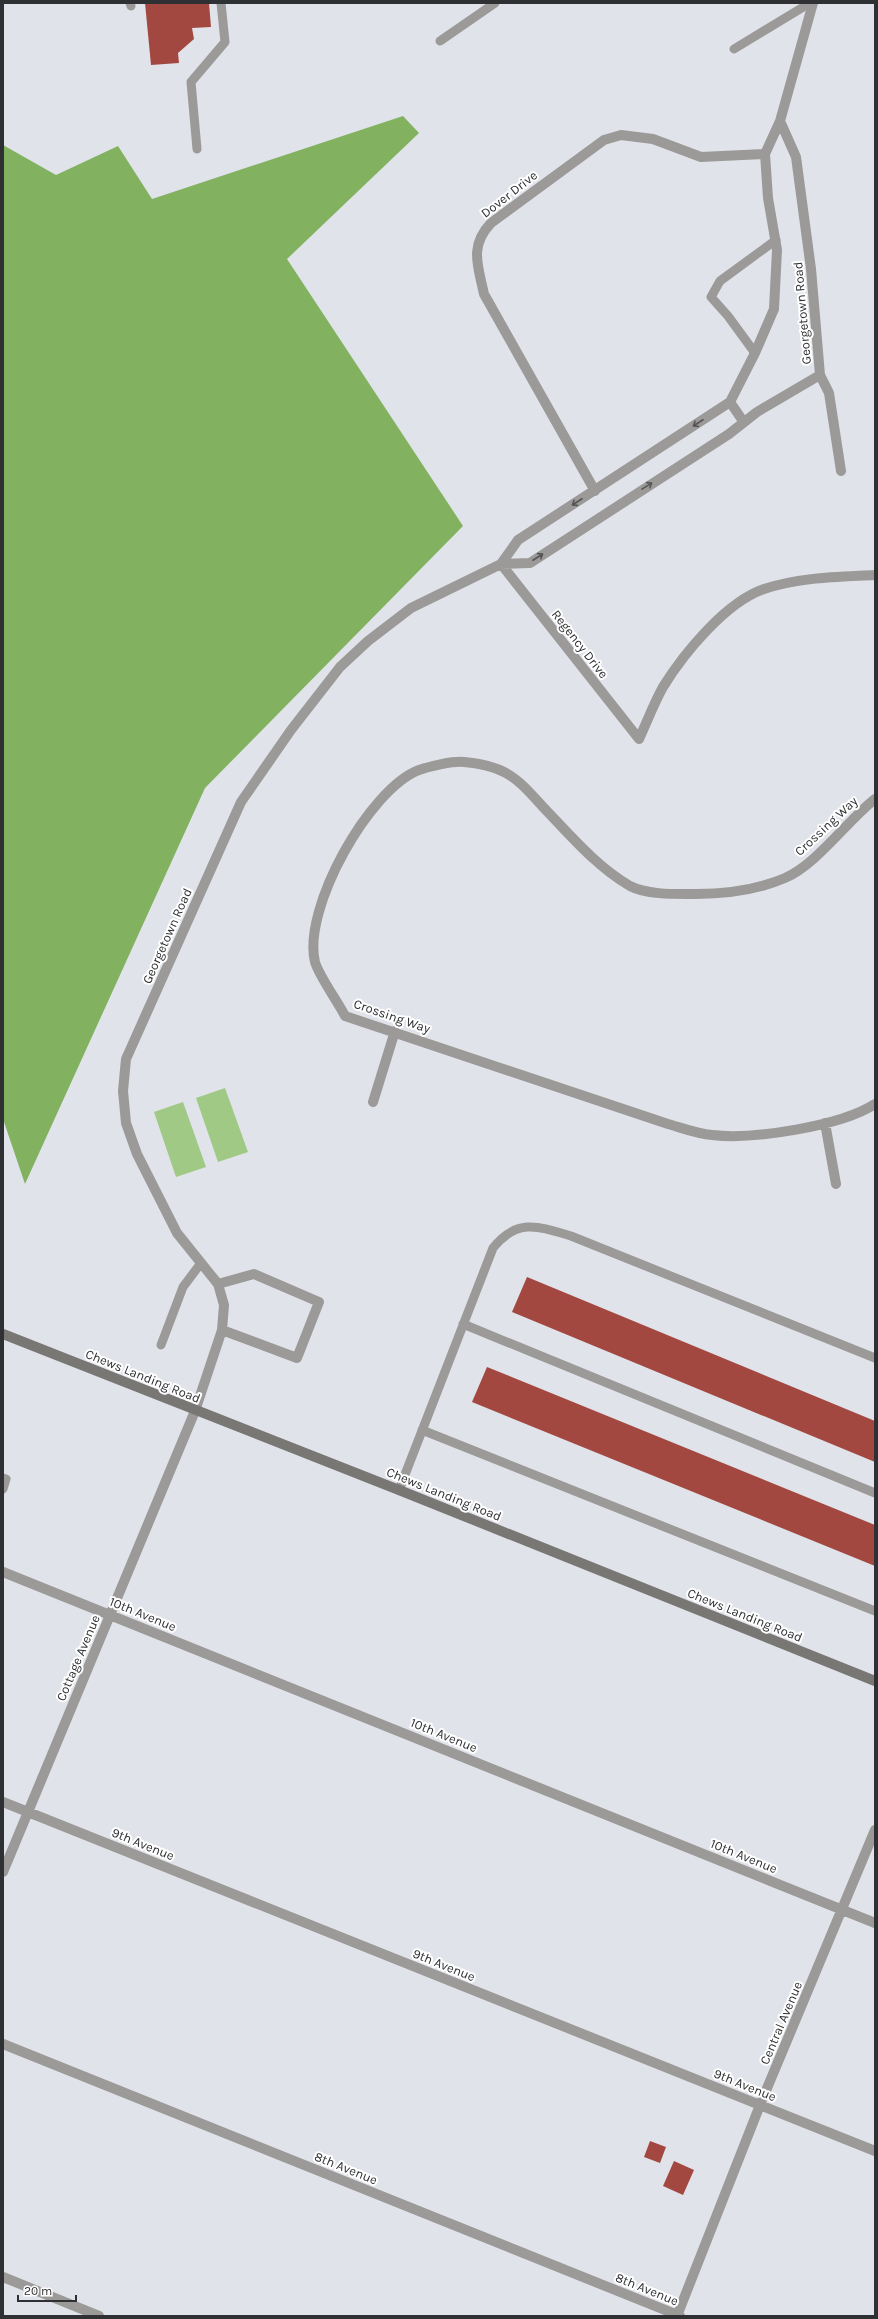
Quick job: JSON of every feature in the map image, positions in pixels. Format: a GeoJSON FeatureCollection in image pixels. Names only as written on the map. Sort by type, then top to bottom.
{"type":"FeatureCollection","features":[{"type":"Feature","properties":{"kind":"street"},"geometry":{"type":"LineString","coordinates":[[765,154],[780,121],[811,3]]}},
{"type":"Feature","properties":{"kind":"street","name":"Georgetown Road"},"geometry":{"type":"LineString","coordinates":[[195,1411],[222,1330],[224,1305],[218,1284],[177,1233],[137,1154],[126,1123],[123,1091],[126,1059],[240,802],[291,730],[340,667],[368,641],[411,608],[501,564],[530,563],[729,434],[743,421],[820,375],[811,269],[796,157],[780,121]]}},
{"type":"Feature","properties":{"kind":"street","name":"Dover Drive"},"geometry":{"type":"LineString","coordinates":[[595,491],[484,294],[477,263],[477,244],[481,234],[491,223],[604,140],[621,135],[653,139],[701,157],[765,154]]}},
{"type":"Feature","properties":{"kind":"street","name":"Georgetown Road"},"geometry":{"type":"LineString","coordinates":[[501,564],[518,540],[730,402],[756,353],[774,309],[777,250],[768,198],[765,154]]}},
{"type":"Feature","properties":{"kind":"street"},"geometry":{"type":"LineString","coordinates":[[820,375],[829,393],[841,471]]}},
{"type":"Feature","properties":{"kind":"street"},"geometry":{"type":"LineString","coordinates":[[730,402],[743,421]]}},
{"type":"Feature","properties":{"kind":"street","name":"Regency Drive"},"geometry":{"type":"LineString","coordinates":[[501,564],[639,739],[663,687],[696,643],[731,608],[763,589],[808,579],[875,575]]}},
{"type":"Feature","properties":{"kind":"street","name":"Crossing Way"},"geometry":{"type":"LineString","coordinates":[[875,799],[861,810],[812,859],[786,878],[727,894],[663,894],[631,886],[588,853],[520,782],[505,772],[483,765],[461,762],[418,770],[392,789],[355,832],[323,894],[315,926],[315,962],[345,1016],[395,1031],[668,1124],[712,1135],[772,1133],[825,1124],[866,1110],[875,1104]]}},
{"type":"Feature","properties":{"kind":"street"},"geometry":{"type":"LineString","coordinates":[[373,1102],[395,1031]]}},
{"type":"Feature","properties":{"kind":"street"},"geometry":{"type":"LineString","coordinates":[[825,1124],[836,1184]]}},
{"type":"Feature","properties":{"kind":"street"},"geometry":{"type":"LineString","coordinates":[[218,1284],[254,1274],[319,1302],[297,1358],[222,1330]]}},
{"type":"Feature","properties":{"kind":"street","name":"Chews Landing Road"},"geometry":{"type":"LineString","coordinates":[[3,1334],[195,1411],[399,1490],[875,1681]]}},
{"type":"Feature","properties":{"kind":"street","name":"Cottage Avenue"},"geometry":{"type":"LineString","coordinates":[[3,1872],[195,1411]]}},
{"type":"Feature","properties":{"kind":"street","name":"10th Avenue"},"geometry":{"type":"LineString","coordinates":[[3,1572],[875,1923]]}},
{"type":"Feature","properties":{"kind":"street","name":"9th Avenue"},"geometry":{"type":"LineString","coordinates":[[3,1802],[875,2151]]}},
{"type":"Feature","properties":{"kind":"street","name":"Central Avenue"},"geometry":{"type":"LineString","coordinates":[[678,2316],[760,2105],[875,1830]]}},
{"type":"Feature","properties":{"kind":"street","name":"8th Avenue"},"geometry":{"type":"LineString","coordinates":[[3,2044],[678,2316]]}},
{"type":"Feature","properties":{"kind":"street"},"geometry":{"type":"LineString","coordinates":[[3,2277],[99,2316]]}},
{"type":"Feature","properties":{"kind":"lane"},"geometry":{"type":"LineString","coordinates":[[198,148],[191,82],[224,42],[221,3]]}},
{"type":"Feature","properties":{"kind":"lane"},"geometry":{"type":"LineString","coordinates":[[440,41],[495,3]]}},
{"type":"Feature","properties":{"kind":"lane"},"geometry":{"type":"LineString","coordinates":[[734,49],[811,3]]}},
{"type":"Feature","properties":{"kind":"lane"},"geometry":{"type":"LineString","coordinates":[[756,353],[728,316],[711,297],[720,281],[776,240]]}},
{"type":"Feature","properties":{"kind":"lane"},"geometry":{"type":"LineString","coordinates":[[399,1490],[493,1248],[503,1235],[527,1226],[571,1236],[875,1358]]}},
{"type":"Feature","properties":{"kind":"lane"},"geometry":{"type":"LineString","coordinates":[[160,1345],[183,1287],[201,1263]]}},
{"type":"Feature","properties":{"kind":"lane"},"geometry":{"type":"LineString","coordinates":[[464,1324],[875,1493]]}},
{"type":"Feature","properties":{"kind":"lane"},"geometry":{"type":"LineString","coordinates":[[422,1430],[875,1611]]}},
{"type":"Feature","properties":{"kind":"lane"},"geometry":{"type":"LineString","coordinates":[[3,1489],[5,1479]]}},
{"type":"Feature","properties":{"kind":"green space"},"geometry":{"type":"Polygon","coordinates":[[[403,116],[419,133],[287,259],[463,526],[205,788],[25,1184],[3,1119],[3,145],[56,175],[118,146],[152,199],[403,116]]]}},
{"type":"Feature","properties":{"kind":"green space"},"geometry":{"type":"Polygon","coordinates":[[[225,1088],[248,1152],[218,1162],[196,1098],[225,1088]]]}},
{"type":"Feature","properties":{"kind":"green space"},"geometry":{"type":"Polygon","coordinates":[[[183,1102],[206,1167],[176,1177],[154,1112],[183,1102]]]}},
{"type":"Feature","properties":{"kind":"building"},"geometry":{"type":"Polygon","coordinates":[[[145,3],[209,3],[211,27],[192,28],[194,39],[178,53],[179,63],[151,65],[145,3]]]}},
{"type":"Feature","properties":{"kind":"building"},"geometry":{"type":"Polygon","coordinates":[[[527,1277],[875,1421],[875,1462],[512,1312],[527,1277]]]}},
{"type":"Feature","properties":{"kind":"building"},"geometry":{"type":"Polygon","coordinates":[[[487,1367],[875,1525],[875,1566],[472,1402],[487,1367]]]}},
{"type":"Feature","properties":{"kind":"building"},"geometry":{"type":"Polygon","coordinates":[[[650,2141],[666,2147],[660,2163],[644,2157],[650,2141]]]}},
{"type":"Feature","properties":{"kind":"building"},"geometry":{"type":"Polygon","coordinates":[[[674,2161],[694,2170],[683,2195],[663,2186],[674,2161]]]}}]}
